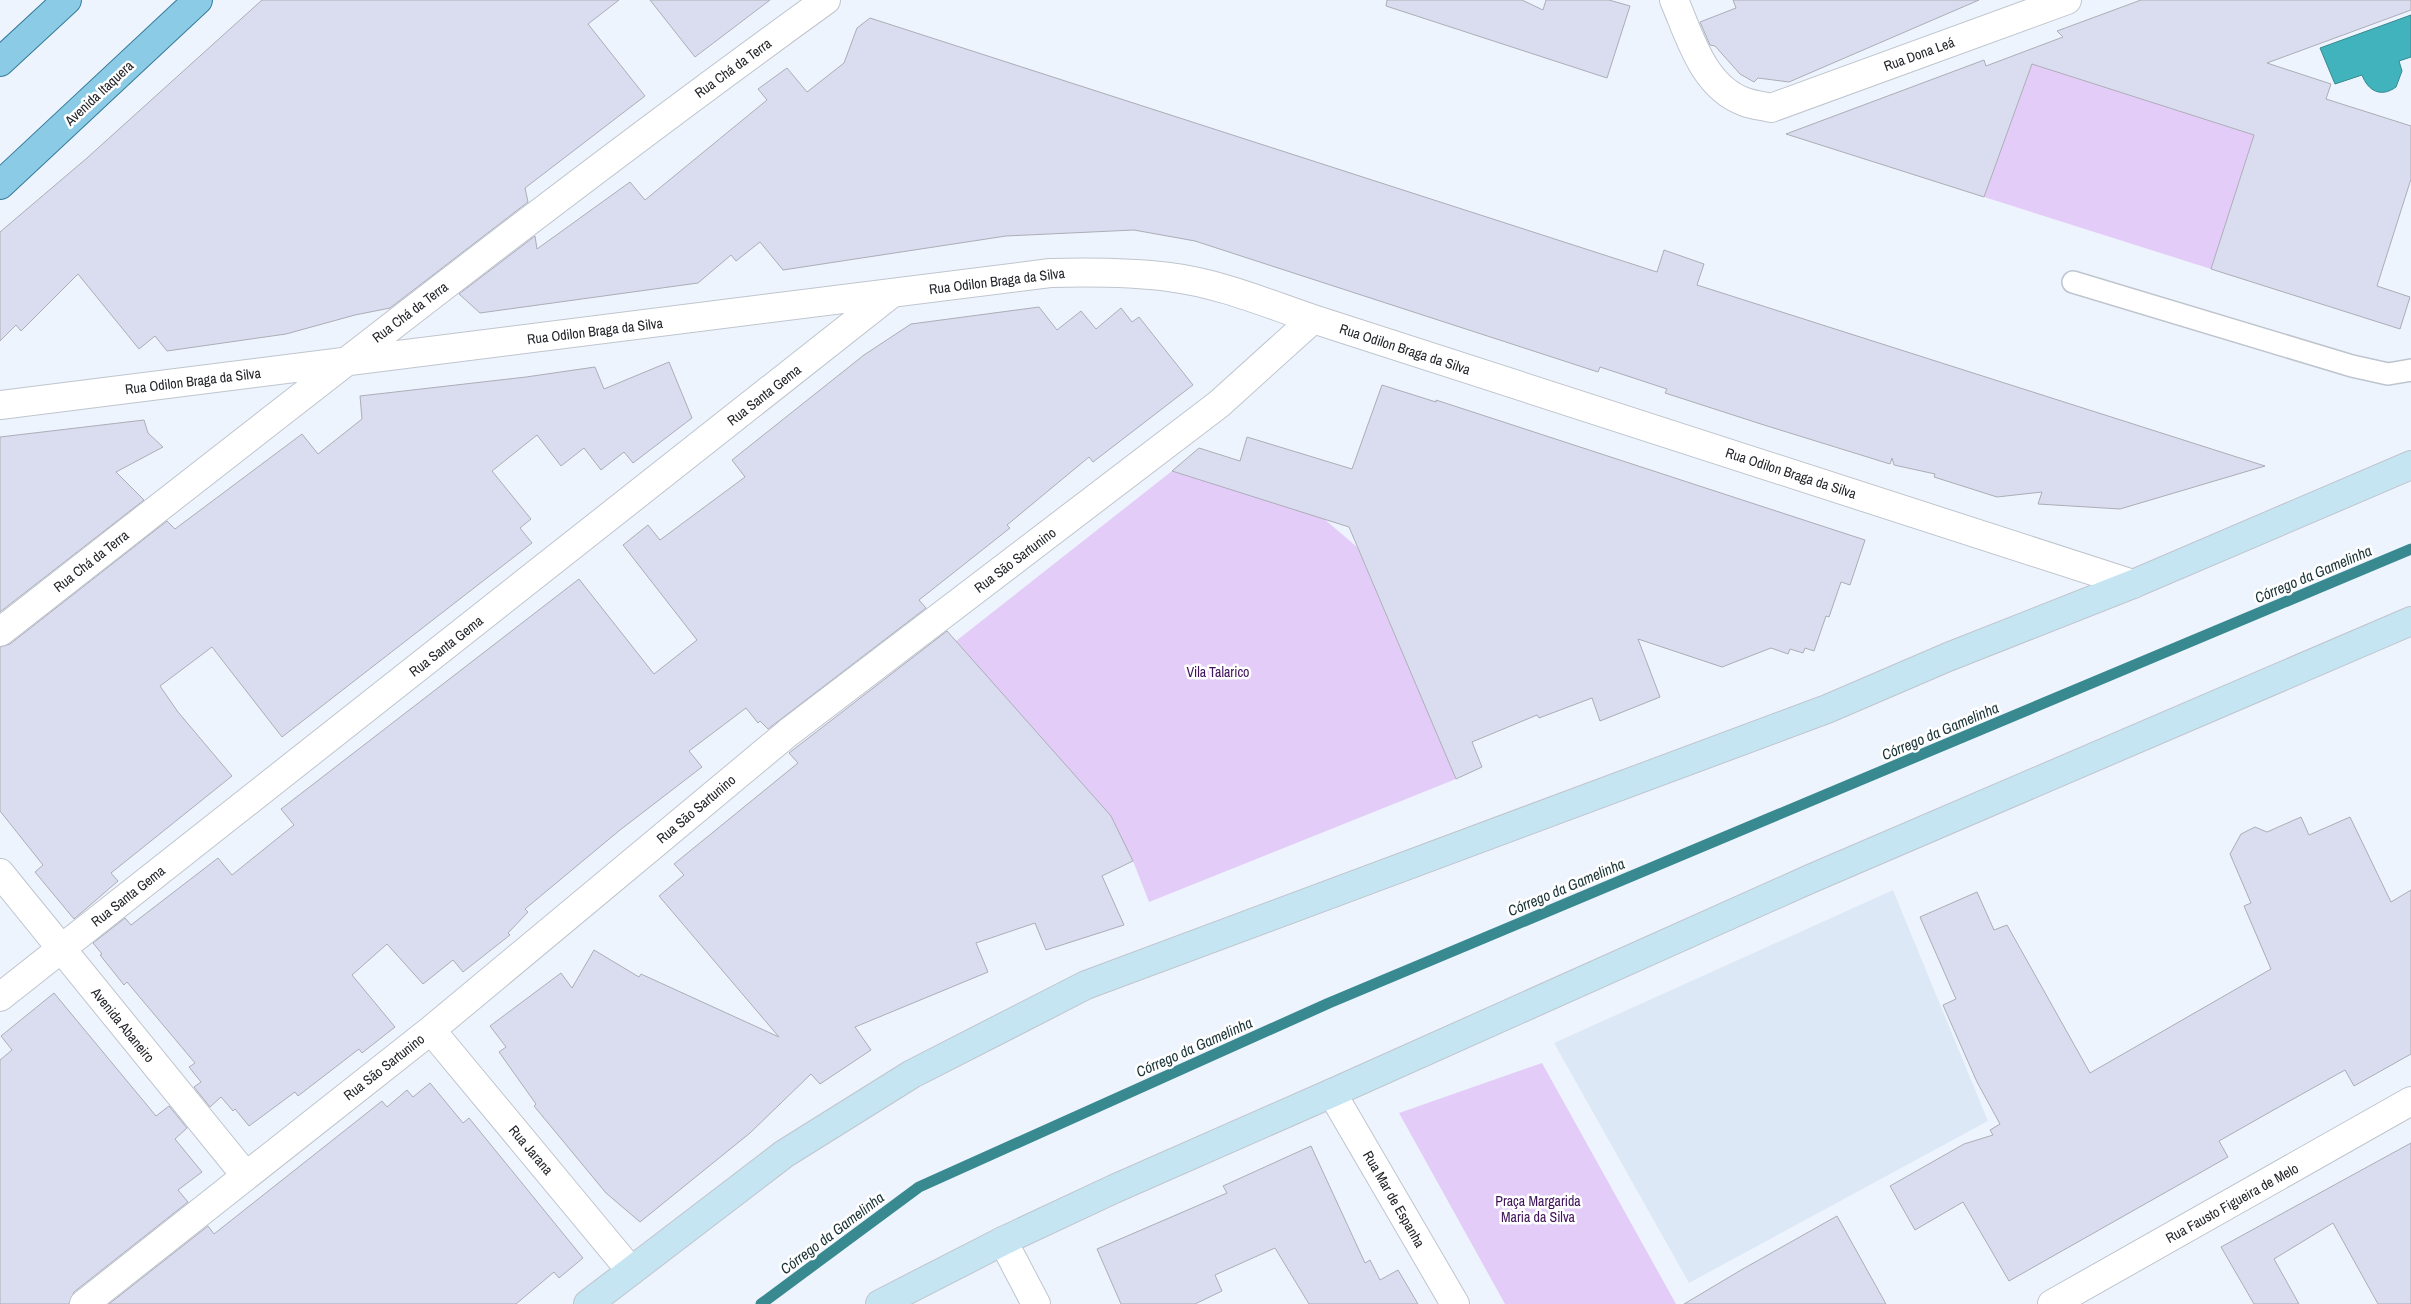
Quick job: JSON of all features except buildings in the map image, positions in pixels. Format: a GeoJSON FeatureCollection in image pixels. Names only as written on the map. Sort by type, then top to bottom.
{"type":"FeatureCollection","features":[{"type":"Feature","properties":{"kind":"main road"},"geometry":{"type":"LineString","coordinates":[[0,62],[67,0]]}},
{"type":"Feature","properties":{"kind":"main road","name":"Avenida Itaquera"},"geometry":{"type":"LineString","coordinates":[[0,185],[198,0]]}},
{"type":"Feature","properties":{"kind":"main road"},"geometry":{"type":"LineString","coordinates":[[588,1304],[792,1149],[912,1074],[1086,985],[1827,710],[1948,657],[2133,584],[2411,465]]}},
{"type":"Feature","properties":{"kind":"main road"},"geometry":{"type":"LineString","coordinates":[[880,1304],[1002,1241],[1114,1189],[1810,878],[2411,621]]}},
{"type":"Feature","properties":{"kind":"street","name":"Rua Chá da Terra"},"geometry":{"type":"LineString","coordinates":[[0,632],[346,362],[684,103],[826,0]]}},
{"type":"Feature","properties":{"kind":"street","name":"Rua Dona Leá"},"geometry":{"type":"LineString","coordinates":[[1674,0],[1704,69],[1722,90],[1744,102],[1771,108],[2054,2]]}},
{"type":"Feature","properties":{"kind":"street","name":"Rua Odilon Braga da Silva"},"geometry":{"type":"LineString","coordinates":[[0,405],[1050,273],[1109,272],[1171,277],[1235,292],[1312,319],[2133,584]]}},
{"type":"Feature","properties":{"kind":"street","name":"Rua Santa Gema"},"geometry":{"type":"LineString","coordinates":[[0,998],[892,294]]}},
{"type":"Feature","properties":{"kind":"street","name":"Rua São Sartunino"},"geometry":{"type":"LineString","coordinates":[[84,1304],[431,1030],[789,732],[1219,404],[1312,319]]}},
{"type":"Feature","properties":{"kind":"street","name":"Avenida Abaneiro"},"geometry":{"type":"LineString","coordinates":[[0,873],[246,1176]]}},
{"type":"Feature","properties":{"kind":"street","name":"Rua Jarana"},"geometry":{"type":"LineString","coordinates":[[431,1030],[631,1271]]}},
{"type":"Feature","properties":{"kind":"street","name":"Rua Mar de Espanha"},"geometry":{"type":"LineString","coordinates":[[1332,1093],[1455,1304]]}},
{"type":"Feature","properties":{"kind":"street","name":"Rua Fausto Figueira de Melo"},"geometry":{"type":"LineString","coordinates":[[2052,1304],[2411,1101]]}},
{"type":"Feature","properties":{"kind":"street"},"geometry":{"type":"LineString","coordinates":[[1002,1241],[1036,1304]]}},
{"type":"Feature","properties":{"kind":"lane"},"geometry":{"type":"LineString","coordinates":[[2073,282],[2352,366],[2388,374],[2411,370]]}},
{"type":"Feature","properties":{"kind":"shaded area"},"geometry":{"type":"Polygon","coordinates":[[[1893,890],[1988,1121],[1689,1283],[1554,1043],[1893,890]]]}},
{"type":"Feature","properties":{"kind":"green space"},"geometry":{"type":"Polygon","coordinates":[[[2032,64],[2254,135],[2211,269],[1984,197],[2032,64]]]}},
{"type":"Feature","properties":{"kind":"green space","name":"Vila Talarico"},"geometry":{"type":"Polygon","coordinates":[[[1172,471],[1323,518],[1357,547],[1456,779],[1149,902],[1133,861],[1089,793],[956,641],[1172,471]]]}},
{"type":"Feature","properties":{"kind":"green space","name":"Praça Margarida Maria da Silva"},"geometry":{"type":"Polygon","coordinates":[[[1542,1063],[1676,1304],[1505,1304],[1399,1113],[1542,1063]]]}},
{"type":"Feature","properties":{"kind":"water"},"geometry":{"type":"Polygon","coordinates":[[[2411,15],[2411,57],[2399,61],[2402,71],[2396,87],[2385,92],[2376,91],[2371,89],[2362,75],[2335,84],[2320,48],[2411,15]]]}},
{"type":"Feature","properties":{"kind":"waterway","name":"Córrego da Gamelinha"},"geometry":{"type":"LineString","coordinates":[[761,1304],[919,1187],[1329,1003],[2411,549]]}}]}
